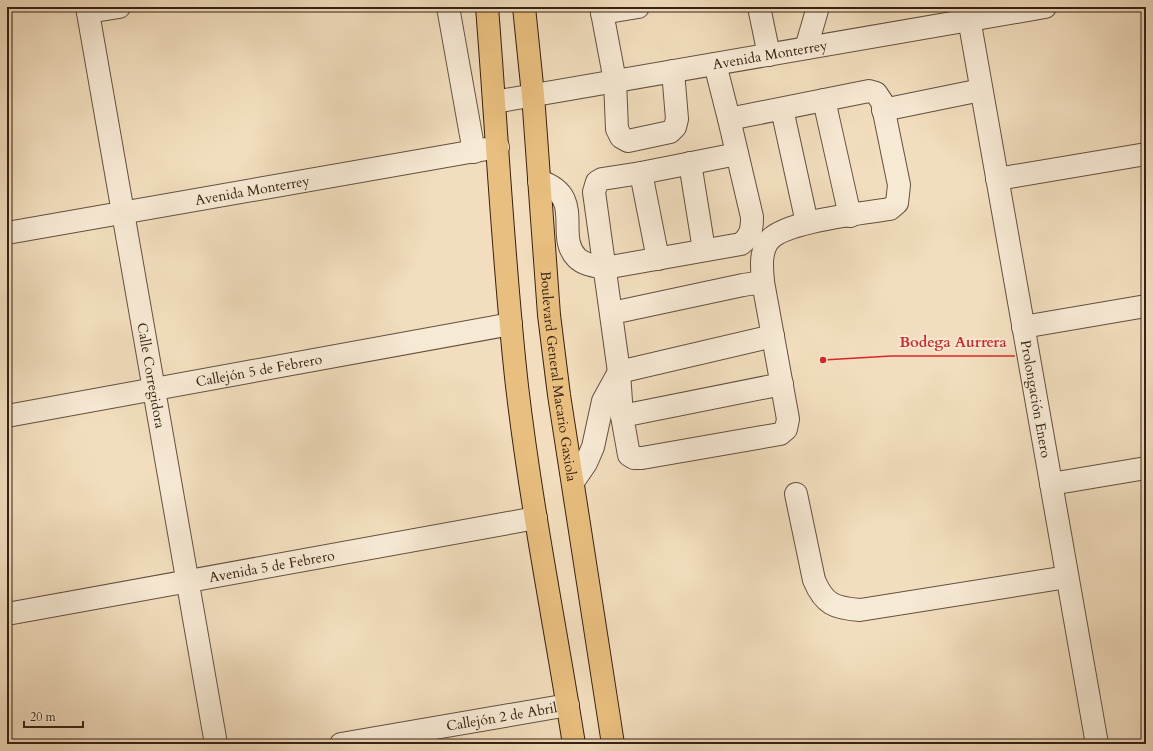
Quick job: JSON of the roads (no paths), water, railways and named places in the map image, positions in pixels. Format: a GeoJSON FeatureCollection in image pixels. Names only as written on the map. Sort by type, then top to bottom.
{"type":"FeatureCollection","features":[{"type":"Feature","properties":{"kind":"main road"},"geometry":{"type":"LineString","coordinates":[[487,7],[511,324],[536,518],[574,744]]}},
{"type":"Feature","properties":{"kind":"main road","name":"Boulevard General Macario Gaxiola"},"geometry":{"type":"LineString","coordinates":[[524,7],[540,181],[549,315],[613,744]]}},
{"type":"Feature","properties":{"kind":"street"},"geometry":{"type":"LineString","coordinates":[[88,10],[119,7]]}},
{"type":"Feature","properties":{"kind":"street"},"geometry":{"type":"LineString","coordinates":[[448,7],[474,152]]}},
{"type":"Feature","properties":{"kind":"street"},"geometry":{"type":"LineString","coordinates":[[638,7],[601,10],[615,81],[616,129],[621,137],[628,141],[670,132],[675,127],[677,119],[672,71]]}},
{"type":"Feature","properties":{"kind":"street"},"geometry":{"type":"LineString","coordinates":[[760,7],[768,55]]}},
{"type":"Feature","properties":{"kind":"street"},"geometry":{"type":"LineString","coordinates":[[806,48],[818,7]]}},
{"type":"Feature","properties":{"kind":"street","name":"Avenida Monterrey"},"geometry":{"type":"LineString","coordinates":[[494,102],[806,48],[968,14],[1046,7]]}},
{"type":"Feature","properties":{"kind":"street","name":"Calle Corregidora"},"geometry":{"type":"LineString","coordinates":[[88,10],[216,744]]}},
{"type":"Feature","properties":{"kind":"street","name":"Prolongación Enero"},"geometry":{"type":"LineString","coordinates":[[968,14],[1097,744]]}},
{"type":"Feature","properties":{"kind":"street"},"geometry":{"type":"LineString","coordinates":[[540,181],[552,185],[563,196],[566,203],[570,247],[573,253],[585,263],[605,268],[741,244],[749,235],[752,227],[752,217],[715,64]]}},
{"type":"Feature","properties":{"kind":"street"},"geometry":{"type":"LineString","coordinates":[[883,110],[981,90]]}},
{"type":"Feature","properties":{"kind":"street"},"geometry":{"type":"LineString","coordinates":[[729,120],[869,91],[876,93],[879,97],[883,110],[899,185],[896,203],[890,209],[807,223],[781,231],[768,242],[762,261],[763,282],[788,420],[786,428],[780,434],[642,458],[634,458],[629,455],[622,416],[619,372],[612,313],[594,192],[597,182],[602,179],[641,173],[737,154]]}},
{"type":"Feature","properties":{"kind":"street"},"geometry":{"type":"LineString","coordinates":[[824,100],[850,216]]}},
{"type":"Feature","properties":{"kind":"street"},"geometry":{"type":"LineString","coordinates":[[782,109],[807,223]]}},
{"type":"Feature","properties":{"kind":"street","name":"Avenida Monterrey"},"geometry":{"type":"LineString","coordinates":[[7,233],[498,147]]}},
{"type":"Feature","properties":{"kind":"street"},"geometry":{"type":"LineString","coordinates":[[997,180],[1146,154]]}},
{"type":"Feature","properties":{"kind":"street"},"geometry":{"type":"LineString","coordinates":[[690,163],[704,250]]}},
{"type":"Feature","properties":{"kind":"street"},"geometry":{"type":"LineString","coordinates":[[641,173],[658,259]]}},
{"type":"Feature","properties":{"kind":"street"},"geometry":{"type":"LineString","coordinates":[[612,313],[743,284],[763,282]]}},
{"type":"Feature","properties":{"kind":"street"},"geometry":{"type":"LineString","coordinates":[[1023,328],[1146,306]]}},
{"type":"Feature","properties":{"kind":"street","name":"Callejón 5 de Febrero"},"geometry":{"type":"LineString","coordinates":[[7,416],[511,324]]}},
{"type":"Feature","properties":{"kind":"street"},"geometry":{"type":"LineString","coordinates":[[573,482],[586,463],[593,447],[603,402],[619,372],[773,336]]}},
{"type":"Feature","properties":{"kind":"street"},"geometry":{"type":"LineString","coordinates":[[622,416],[782,384]]}},
{"type":"Feature","properties":{"kind":"street"},"geometry":{"type":"LineString","coordinates":[[1051,484],[1146,468]]}},
{"type":"Feature","properties":{"kind":"street"},"geometry":{"type":"LineString","coordinates":[[796,494],[814,580],[820,592],[830,605],[844,609],[860,610],[1067,577]]}},
{"type":"Feature","properties":{"kind":"street","name":"Avenida 5 de Febrero"},"geometry":{"type":"LineString","coordinates":[[7,614],[536,518]]}},
{"type":"Feature","properties":{"kind":"street","name":"Callejón 2 de Abril"},"geometry":{"type":"LineString","coordinates":[[341,744],[568,705]]}},
{"type":"Feature","properties":{"kind":"place","name":"Bodega Aurrera"},"geometry":{"type":"Point","coordinates":[823,360]}}]}
